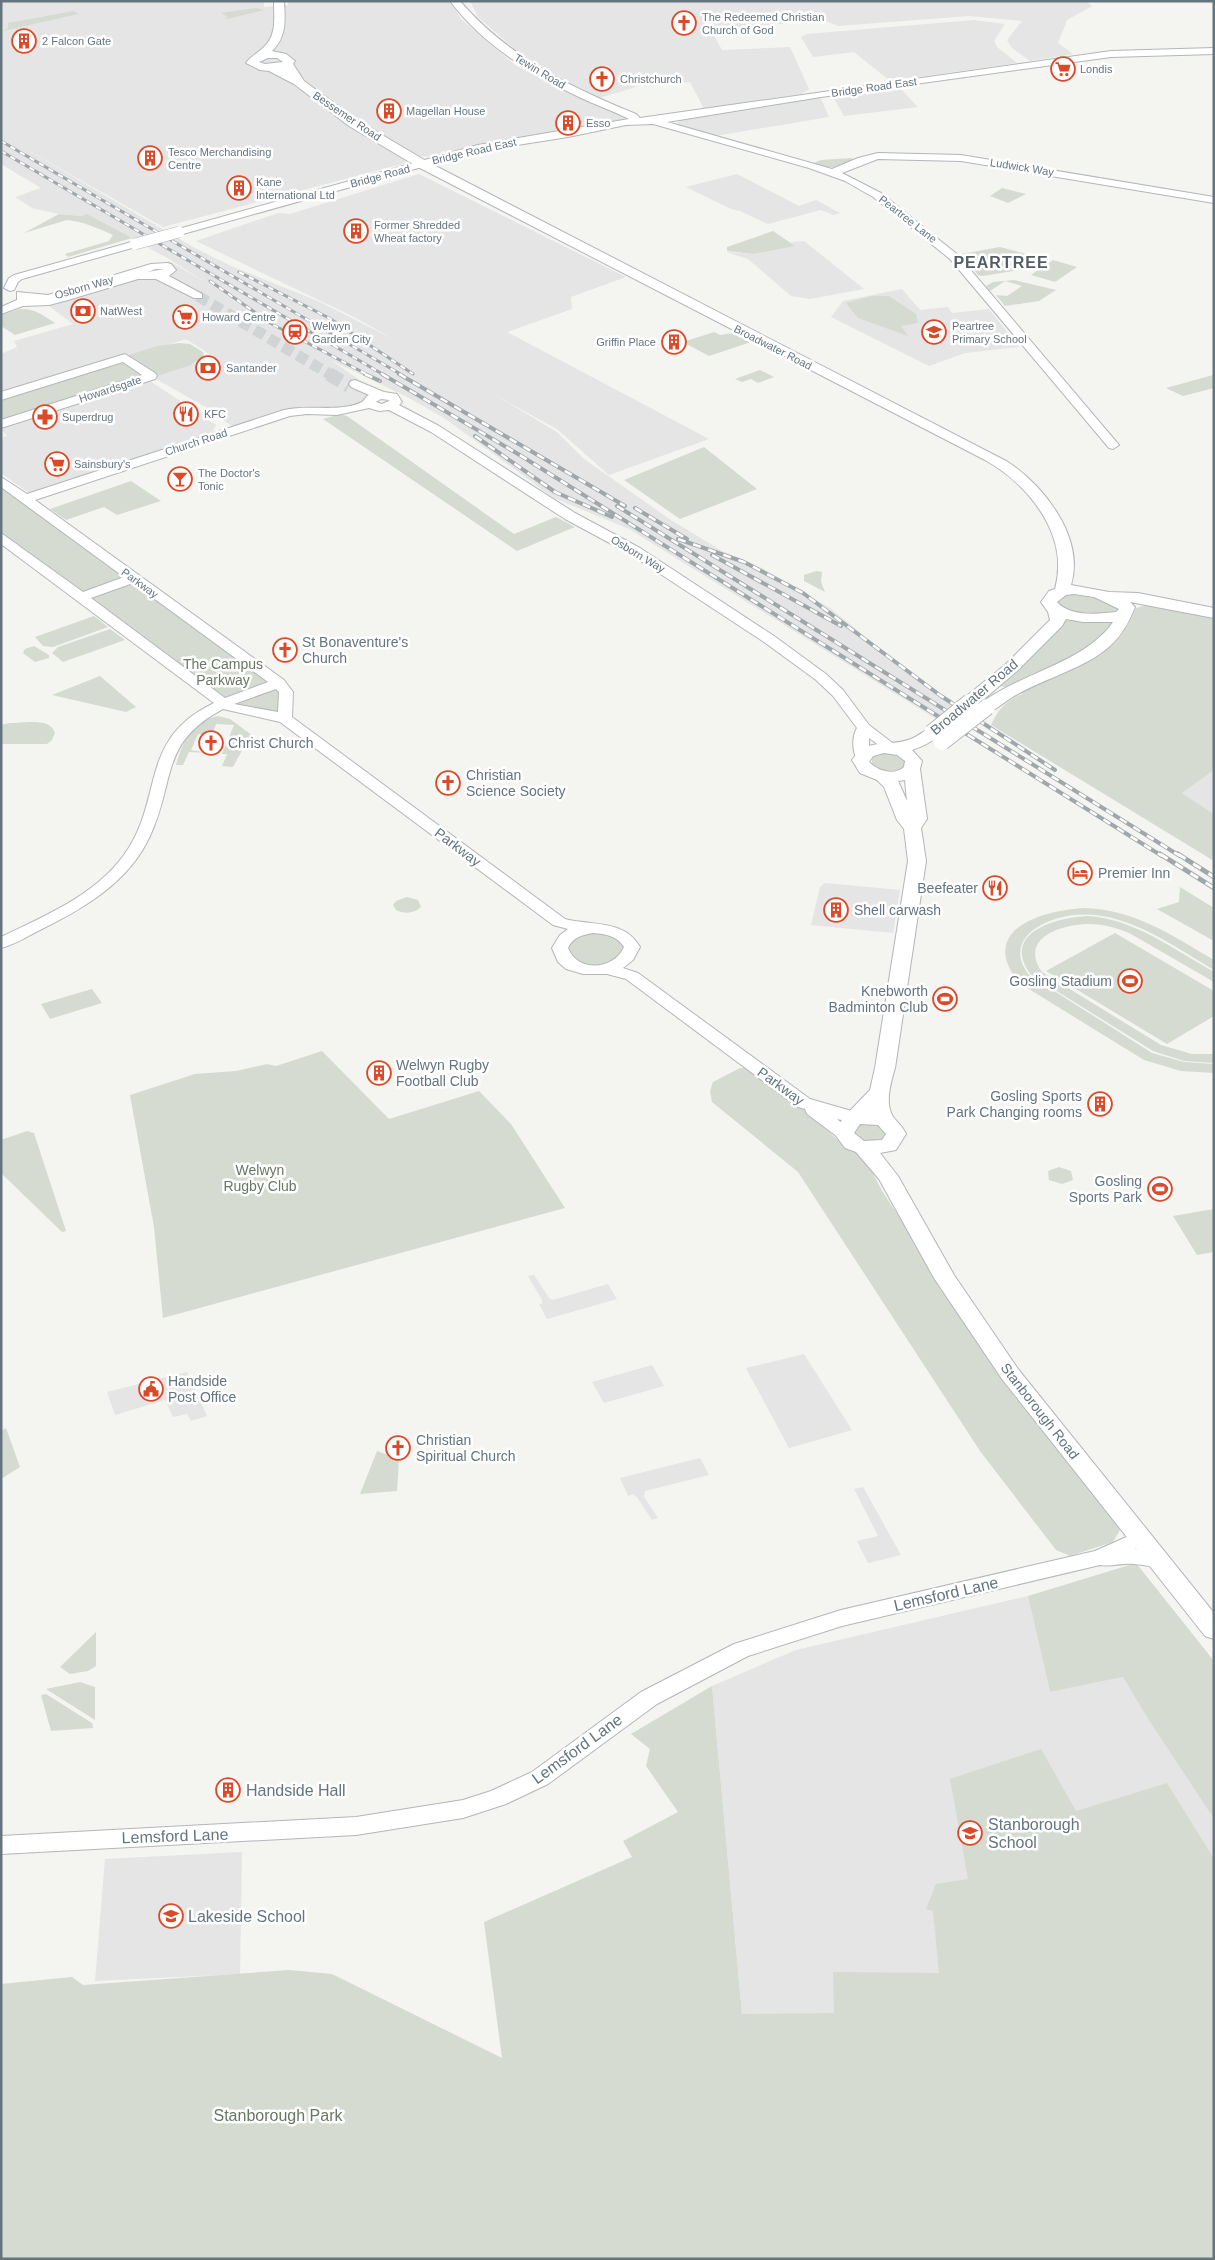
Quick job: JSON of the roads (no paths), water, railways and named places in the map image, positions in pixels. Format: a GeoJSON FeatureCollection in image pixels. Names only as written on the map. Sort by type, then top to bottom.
{"type":"FeatureCollection","features":[{"type":"Feature","properties":{"kind":"main road"},"geometry":{"type":"LineString","coordinates":[[279,1],[280,30],[275,51],[289,59],[287,64],[298,82]]}},
{"type":"Feature","properties":{"kind":"main road","name":"Bessemer Road"},"geometry":{"type":"LineString","coordinates":[[275,51],[260,57],[252,63],[256,66],[272,68],[298,82],[353,123],[422,164]]}},
{"type":"Feature","properties":{"kind":"main road"},"geometry":{"type":"LineString","coordinates":[[272,68],[287,64]]}},
{"type":"Feature","properties":{"kind":"main road","name":"Broadwater Road"},"geometry":{"type":"LineString","coordinates":[[422,164],[964,444],[1014,472],[1034,494],[1054,521],[1064,550],[1069,587],[1051,598],[1049,602],[1056,610],[1058,620],[1001,678],[970,702],[937,737],[894,749],[872,750],[862,756]]}},
{"type":"Feature","properties":{"kind":"main road"},"geometry":{"type":"LineString","coordinates":[[1069,587],[1108,596],[1120,596],[1214,613]]}},
{"type":"Feature","properties":{"kind":"main road"},"geometry":{"type":"LineString","coordinates":[[1108,596],[1125,611]]}},
{"type":"Feature","properties":{"kind":"main road"},"geometry":{"type":"LineString","coordinates":[[1056,610],[1071,615],[1100,619],[1148,601]]}},
{"type":"Feature","properties":{"kind":"main road"},"geometry":{"type":"LineString","coordinates":[[883,776],[899,776],[913,766],[937,737],[1013,689],[1092,652],[1110,637],[1125,611]]}},
{"type":"Feature","properties":{"kind":"main road"},"geometry":{"type":"LineString","coordinates":[[894,749],[908,754],[913,766],[918,819],[913,828]]}},
{"type":"Feature","properties":{"kind":"main road"},"geometry":{"type":"LineString","coordinates":[[862,756],[861,764],[864,768],[883,776],[892,785],[906,820],[913,828],[917,861],[887,1060],[879,1092],[884,1119],[894,1127],[896,1134],[889,1145],[893,1166],[888,1176]]}},
{"type":"Feature","properties":{"kind":"main road"},"geometry":{"type":"LineString","coordinates":[[852,1123],[870,1099],[879,1092]]}},
{"type":"Feature","properties":{"kind":"main road"},"geometry":{"type":"LineString","coordinates":[[852,1123],[884,1119]]}},
{"type":"Feature","properties":{"kind":"main road","name":"Stanborough Road"},"geometry":{"type":"LineString","coordinates":[[852,1123],[850,1142],[864,1148],[888,1176],[905,1210],[945,1278],[1010,1374],[1214,1630]]}},
{"type":"Feature","properties":{"kind":"main road"},"geometry":{"type":"LineString","coordinates":[[864,1148],[889,1145]]}},
{"type":"Feature","properties":{"kind":"street","name":"Tewin Road"},"geometry":{"type":"LineString","coordinates":[[455,1],[472,21],[516,57],[547,77],[632,116],[637,122]]}},
{"type":"Feature","properties":{"kind":"street","name":"Bridge Road East"},"geometry":{"type":"LineString","coordinates":[[422,164],[478,148],[557,134],[831,93],[1111,54],[1214,51]]}},
{"type":"Feature","properties":{"kind":"street","name":"Peartree Lane"},"geometry":{"type":"LineString","coordinates":[[653,121],[832,173],[877,195],[954,257],[1113,445]]}},
{"type":"Feature","properties":{"kind":"street","name":"Ludwick Way"},"geometry":{"type":"LineString","coordinates":[[832,173],[862,160],[878,156],[953,158],[1043,170],[1214,200]]}},
{"type":"Feature","properties":{"kind":"street","name":"Bridge Road"},"geometry":{"type":"LineString","coordinates":[[11,290],[13,280],[18,277],[402,166],[422,164]]}},
{"type":"Feature","properties":{"kind":"street","name":"Osborn Way"},"geometry":{"type":"LineString","coordinates":[[11,290],[33,298],[49,298],[156,272],[202,294]]}},
{"type":"Feature","properties":{"kind":"street"},"geometry":{"type":"LineString","coordinates":[[1,311],[11,290]]}},
{"type":"Feature","properties":{"kind":"street","name":"Howardsgate"},"geometry":{"type":"LineString","coordinates":[[1,396],[125,358],[151,376],[1,424]]}},
{"type":"Feature","properties":{"kind":"street"},"geometry":{"type":"LineString","coordinates":[[352,385],[374,400]]}},
{"type":"Feature","properties":{"kind":"street","name":"Osborn Way"},"geometry":{"type":"LineString","coordinates":[[374,400],[395,398],[396,402],[392,406],[434,429],[570,516],[635,551],[770,639],[821,677],[838,693],[864,728],[894,749]]}},
{"type":"Feature","properties":{"kind":"street","name":"Church Road"},"geometry":{"type":"LineString","coordinates":[[25,499],[288,413],[307,410],[337,411],[374,400]]}},
{"type":"Feature","properties":{"kind":"street","name":"Parkway"},"geometry":{"type":"LineString","coordinates":[[1,482],[280,684]]}},
{"type":"Feature","properties":{"kind":"street","name":"Parkway"},"geometry":{"type":"LineString","coordinates":[[1,537],[225,704],[237,711],[285,718],[559,922],[586,929]]}},
{"type":"Feature","properties":{"kind":"street"},"geometry":{"type":"LineString","coordinates":[[81,597],[134,578]]}},
{"type":"Feature","properties":{"kind":"street"},"geometry":{"type":"LineString","coordinates":[[1,943],[76,905],[120,869],[141,837],[174,738],[195,718],[225,704],[280,684],[286,692],[285,718]]}},
{"type":"Feature","properties":{"kind":"street"},"geometry":{"type":"LineString","coordinates":[[862,756],[861,734],[864,728]]}},
{"type":"Feature","properties":{"kind":"street"},"geometry":{"type":"LineString","coordinates":[[559,922],[564,940],[561,954],[569,963],[586,969],[608,969],[627,959]]}},
{"type":"Feature","properties":{"kind":"street"},"geometry":{"type":"LineString","coordinates":[[564,940],[574,933],[586,929],[603,928],[622,935],[632,947],[627,959],[632,976]]}},
{"type":"Feature","properties":{"kind":"street","name":"Parkway"},"geometry":{"type":"LineString","coordinates":[[608,969],[632,976],[810,1106],[815,1113],[852,1123]]}},
{"type":"Feature","properties":{"kind":"street","name":"Lemsford Lane"},"geometry":{"type":"LineString","coordinates":[[1,1845],[356,1826],[463,1809],[498,1798],[540,1778],[649,1698],[741,1650],[841,1618],[1100,1556],[1140,1538]]}},
{"type":"Feature","properties":{"kind":"street","name":"Lemsford Lane"},"geometry":{"type":"LineString","coordinates":[[1100,1556],[1112,1559],[1132,1556],[1158,1560]]}},
{"type":"Feature","properties":{"kind":"tunnel"},"geometry":{"type":"LineString","coordinates":[[198,296],[331,375]]}},
{"type":"Feature","properties":{"kind":"tunnel"},"geometry":{"type":"LineString","coordinates":[[329,374],[349,386]]}},
{"type":"Feature","properties":{"kind":"railway"},"geometry":{"type":"LineString","coordinates":[[1,141],[402,375]]}},
{"type":"Feature","properties":{"kind":"railway"},"geometry":{"type":"LineString","coordinates":[[1,151],[384,375]]}},
{"type":"Feature","properties":{"kind":"railway"},"geometry":{"type":"LineString","coordinates":[[239,272],[329,318],[413,374]]}},
{"type":"Feature","properties":{"kind":"railway"},"geometry":{"type":"LineString","coordinates":[[210,281],[270,323],[368,375]]}},
{"type":"Feature","properties":{"kind":"railway"},"geometry":{"type":"LineString","coordinates":[[365,374],[380,381]]}},
{"type":"Feature","properties":{"kind":"railway"},"geometry":{"type":"LineString","coordinates":[[382,374],[518,454],[1162,856]]}},
{"type":"Feature","properties":{"kind":"railway"},"geometry":{"type":"LineString","coordinates":[[399,374],[625,506]]}},
{"type":"Feature","properties":{"kind":"railway"},"geometry":{"type":"LineString","coordinates":[[475,436],[555,492],[612,517]]}},
{"type":"Feature","properties":{"kind":"railway"},"geometry":{"type":"LineString","coordinates":[[617,506],[1180,856]]}},
{"type":"Feature","properties":{"kind":"railway"},"geometry":{"type":"LineString","coordinates":[[635,508],[687,539]]}},
{"type":"Feature","properties":{"kind":"railway"},"geometry":{"type":"LineString","coordinates":[[678,539],[744,562],[803,593],[941,696],[1055,770]]}},
{"type":"Feature","properties":{"kind":"railway"},"geometry":{"type":"LineString","coordinates":[[712,555],[841,626]]}},
{"type":"Feature","properties":{"kind":"railway"},"geometry":{"type":"LineString","coordinates":[[1160,854],[1214,888]]}},
{"type":"Feature","properties":{"kind":"railway"},"geometry":{"type":"LineString","coordinates":[[1178,854],[1214,877]]}},
{"type":"Feature","properties":{"kind":"place","name":"The Redeemed Christian Church of God"},"geometry":{"type":"Point","coordinates":[684,23]}},
{"type":"Feature","properties":{"kind":"place","name":"2 Falcon Gate"},"geometry":{"type":"Point","coordinates":[24,41]}},
{"type":"Feature","properties":{"kind":"place","name":"Londis"},"geometry":{"type":"Point","coordinates":[1063,69]}},
{"type":"Feature","properties":{"kind":"place","name":"Christchurch"},"geometry":{"type":"Point","coordinates":[602,79]}},
{"type":"Feature","properties":{"kind":"place","name":"Magellan House"},"geometry":{"type":"Point","coordinates":[389,111]}},
{"type":"Feature","properties":{"kind":"place","name":"Esso"},"geometry":{"type":"Point","coordinates":[568,123]}},
{"type":"Feature","properties":{"kind":"place","name":"Tesco Merchandising Centre"},"geometry":{"type":"Point","coordinates":[150,158]}},
{"type":"Feature","properties":{"kind":"place","name":"Kane International Ltd"},"geometry":{"type":"Point","coordinates":[239,188]}},
{"type":"Feature","properties":{"kind":"place","name":"Former Shredded Wheat factory"},"geometry":{"type":"Point","coordinates":[356,231]}},
{"type":"Feature","properties":{"kind":"place","name":"NatWest"},"geometry":{"type":"Point","coordinates":[83,311]}},
{"type":"Feature","properties":{"kind":"place","name":"Howard Centre"},"geometry":{"type":"Point","coordinates":[185,317]}},
{"type":"Feature","properties":{"kind":"place","name":"Welwyn Garden City"},"geometry":{"type":"Point","coordinates":[295,332]}},
{"type":"Feature","properties":{"kind":"place","name":"Peartree Primary School"},"geometry":{"type":"Point","coordinates":[934,332]}},
{"type":"Feature","properties":{"kind":"place","name":"Griffin Place"},"geometry":{"type":"Point","coordinates":[674,342]}},
{"type":"Feature","properties":{"kind":"place","name":"Santander"},"geometry":{"type":"Point","coordinates":[208,368]}},
{"type":"Feature","properties":{"kind":"place","name":"KFC"},"geometry":{"type":"Point","coordinates":[186,414]}},
{"type":"Feature","properties":{"kind":"place","name":"Superdrug"},"geometry":{"type":"Point","coordinates":[45,417]}},
{"type":"Feature","properties":{"kind":"place","name":"Sainsbury's"},"geometry":{"type":"Point","coordinates":[57,464]}},
{"type":"Feature","properties":{"kind":"place","name":"The Doctor's Tonic"},"geometry":{"type":"Point","coordinates":[180,479]}},
{"type":"Feature","properties":{"kind":"place","name":"St Bonaventure's Church"},"geometry":{"type":"Point","coordinates":[285,650]}},
{"type":"Feature","properties":{"kind":"place","name":"Christ Church"},"geometry":{"type":"Point","coordinates":[211,743]}},
{"type":"Feature","properties":{"kind":"place","name":"Christian Science Society"},"geometry":{"type":"Point","coordinates":[448,783]}},
{"type":"Feature","properties":{"kind":"place","name":"Premier Inn"},"geometry":{"type":"Point","coordinates":[1080,873]}},
{"type":"Feature","properties":{"kind":"place","name":"Beefeater"},"geometry":{"type":"Point","coordinates":[995,888]}},
{"type":"Feature","properties":{"kind":"place","name":"Shell carwash"},"geometry":{"type":"Point","coordinates":[836,910]}},
{"type":"Feature","properties":{"kind":"place","name":"Gosling Stadium"},"geometry":{"type":"Point","coordinates":[1130,981]}},
{"type":"Feature","properties":{"kind":"place","name":"Knebworth Badminton Club"},"geometry":{"type":"Point","coordinates":[945,999]}},
{"type":"Feature","properties":{"kind":"place","name":"Welwyn Rugby Football Club"},"geometry":{"type":"Point","coordinates":[379,1073]}},
{"type":"Feature","properties":{"kind":"place","name":"Gosling Sports Park Changing rooms"},"geometry":{"type":"Point","coordinates":[1100,1104]}},
{"type":"Feature","properties":{"kind":"place","name":"Gosling Sports Park"},"geometry":{"type":"Point","coordinates":[1160,1189]}},
{"type":"Feature","properties":{"kind":"place","name":"Handside Post Office"},"geometry":{"type":"Point","coordinates":[151,1389]}},
{"type":"Feature","properties":{"kind":"place","name":"Christian Spiritual Church"},"geometry":{"type":"Point","coordinates":[398,1448]}},
{"type":"Feature","properties":{"kind":"place","name":"Handside Hall"},"geometry":{"type":"Point","coordinates":[228,1790]}},
{"type":"Feature","properties":{"kind":"place","name":"Stanborough School"},"geometry":{"type":"Point","coordinates":[970,1833]}},
{"type":"Feature","properties":{"kind":"place","name":"Lakeside School"},"geometry":{"type":"Point","coordinates":[171,1916]}},
{"type":"Feature","properties":{"kind":"district","name":"PEARTREE"},"geometry":{"type":"Point","coordinates":[1001,262]}},
{"type":"Feature","properties":{"kind":"park label","name":"The Campus Parkway"},"geometry":{"type":"Point","coordinates":[223,672]}},
{"type":"Feature","properties":{"kind":"park label","name":"Welwyn Rugby Club"},"geometry":{"type":"Point","coordinates":[260,1178]}},
{"type":"Feature","properties":{"kind":"park label","name":"Stanborough Park"},"geometry":{"type":"Point","coordinates":[278,2115]}}]}
